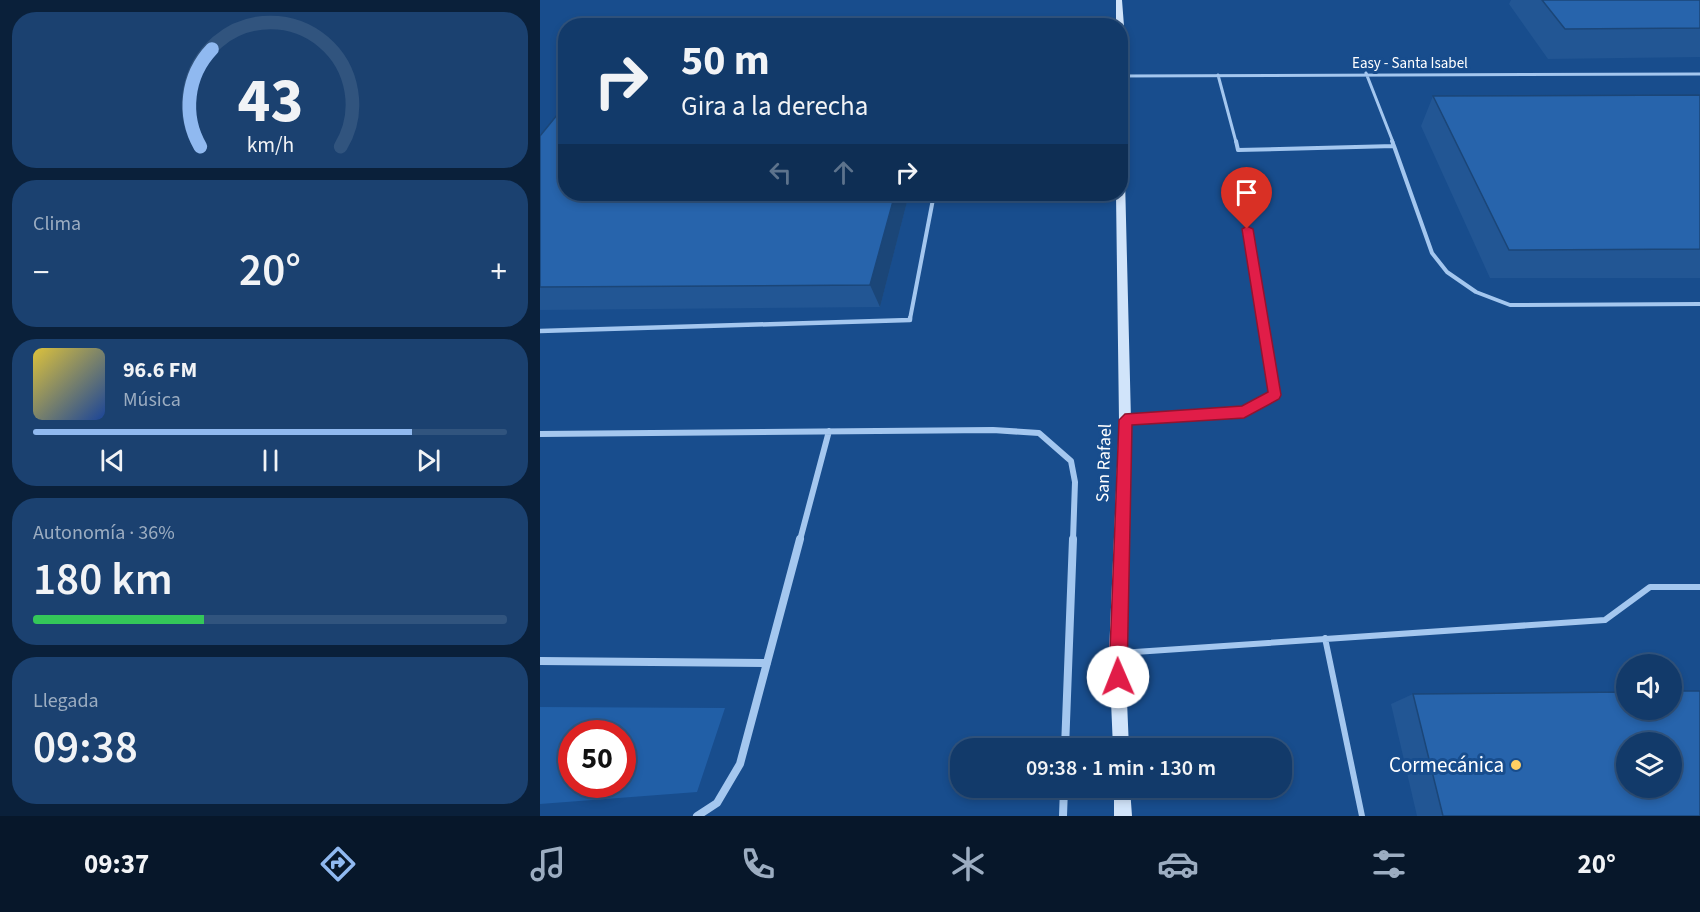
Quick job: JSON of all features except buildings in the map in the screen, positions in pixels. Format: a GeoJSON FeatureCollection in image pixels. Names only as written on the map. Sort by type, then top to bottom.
{"type":"FeatureCollection","features":[{"type":"Feature","properties":{"kind":"main road"},"geometry":{"type":"LineString","coordinates":[[1119,0],[1120,18]]}},
{"type":"Feature","properties":{"kind":"main road","name":"San Rafael"},"geometry":{"type":"LineString","coordinates":[[1120,201],[1125,420],[1117,654],[1121,738]]}},
{"type":"Feature","properties":{"kind":"main road"},"geometry":{"type":"LineString","coordinates":[[1122,798],[1123,816]]}},
{"type":"Feature","properties":{"kind":"street"},"geometry":{"type":"LineString","coordinates":[[540,434],[993,430],[1039,433],[1071,461],[1075,482],[1065,738]]}},
{"type":"Feature","properties":{"kind":"street"},"geometry":{"type":"LineString","coordinates":[[697,816],[717,803],[740,764],[829,431]]}},
{"type":"Feature","properties":{"kind":"street"},"geometry":{"type":"LineString","coordinates":[[540,661],[767,663]]}},
{"type":"Feature","properties":{"kind":"street"},"geometry":{"type":"LineString","coordinates":[[1063,816],[1064,798]]}},
{"type":"Feature","properties":{"kind":"lane"},"geometry":{"type":"LineString","coordinates":[[1366,74],[1432,253],[1442,268],[1484,297],[1510,305],[1700,304]]}},
{"type":"Feature","properties":{"kind":"lane","name":"Easy - Santa Isabel"},"geometry":{"type":"LineString","coordinates":[[1128,76],[1700,74]]}},
{"type":"Feature","properties":{"kind":"lane"},"geometry":{"type":"LineString","coordinates":[[1218,75],[1238,150],[1394,146]]}},
{"type":"Feature","properties":{"kind":"lane"},"geometry":{"type":"LineString","coordinates":[[540,331],[910,320],[933,201]]}},
{"type":"Feature","properties":{"kind":"lane"},"geometry":{"type":"LineString","coordinates":[[1125,420],[1244,412],[1275,395],[1247,229]]}},
{"type":"Feature","properties":{"kind":"lane"},"geometry":{"type":"LineString","coordinates":[[1117,654],[1605,620],[1650,587],[1700,587]]}},
{"type":"Feature","properties":{"kind":"lane"},"geometry":{"type":"LineString","coordinates":[[1325,638],[1362,816]]}},
{"type":"Feature","properties":{"kind":"shaded area"},"geometry":{"type":"Polygon","coordinates":[[[540,707],[725,708],[697,792],[636,797],[636,720],[558,720],[558,798],[618,798],[540,804],[540,707]]]}},
{"type":"Feature","properties":{"kind":"place","name":"Cormecánica"},"geometry":{"type":"Point","coordinates":[1516,765]}},
{"type":"Feature","properties":{"kind":"route"},"geometry":{"type":"LineString","coordinates":[[1118,677],[1125,420],[1244,412],[1275,395],[1247,229]]}}]}
